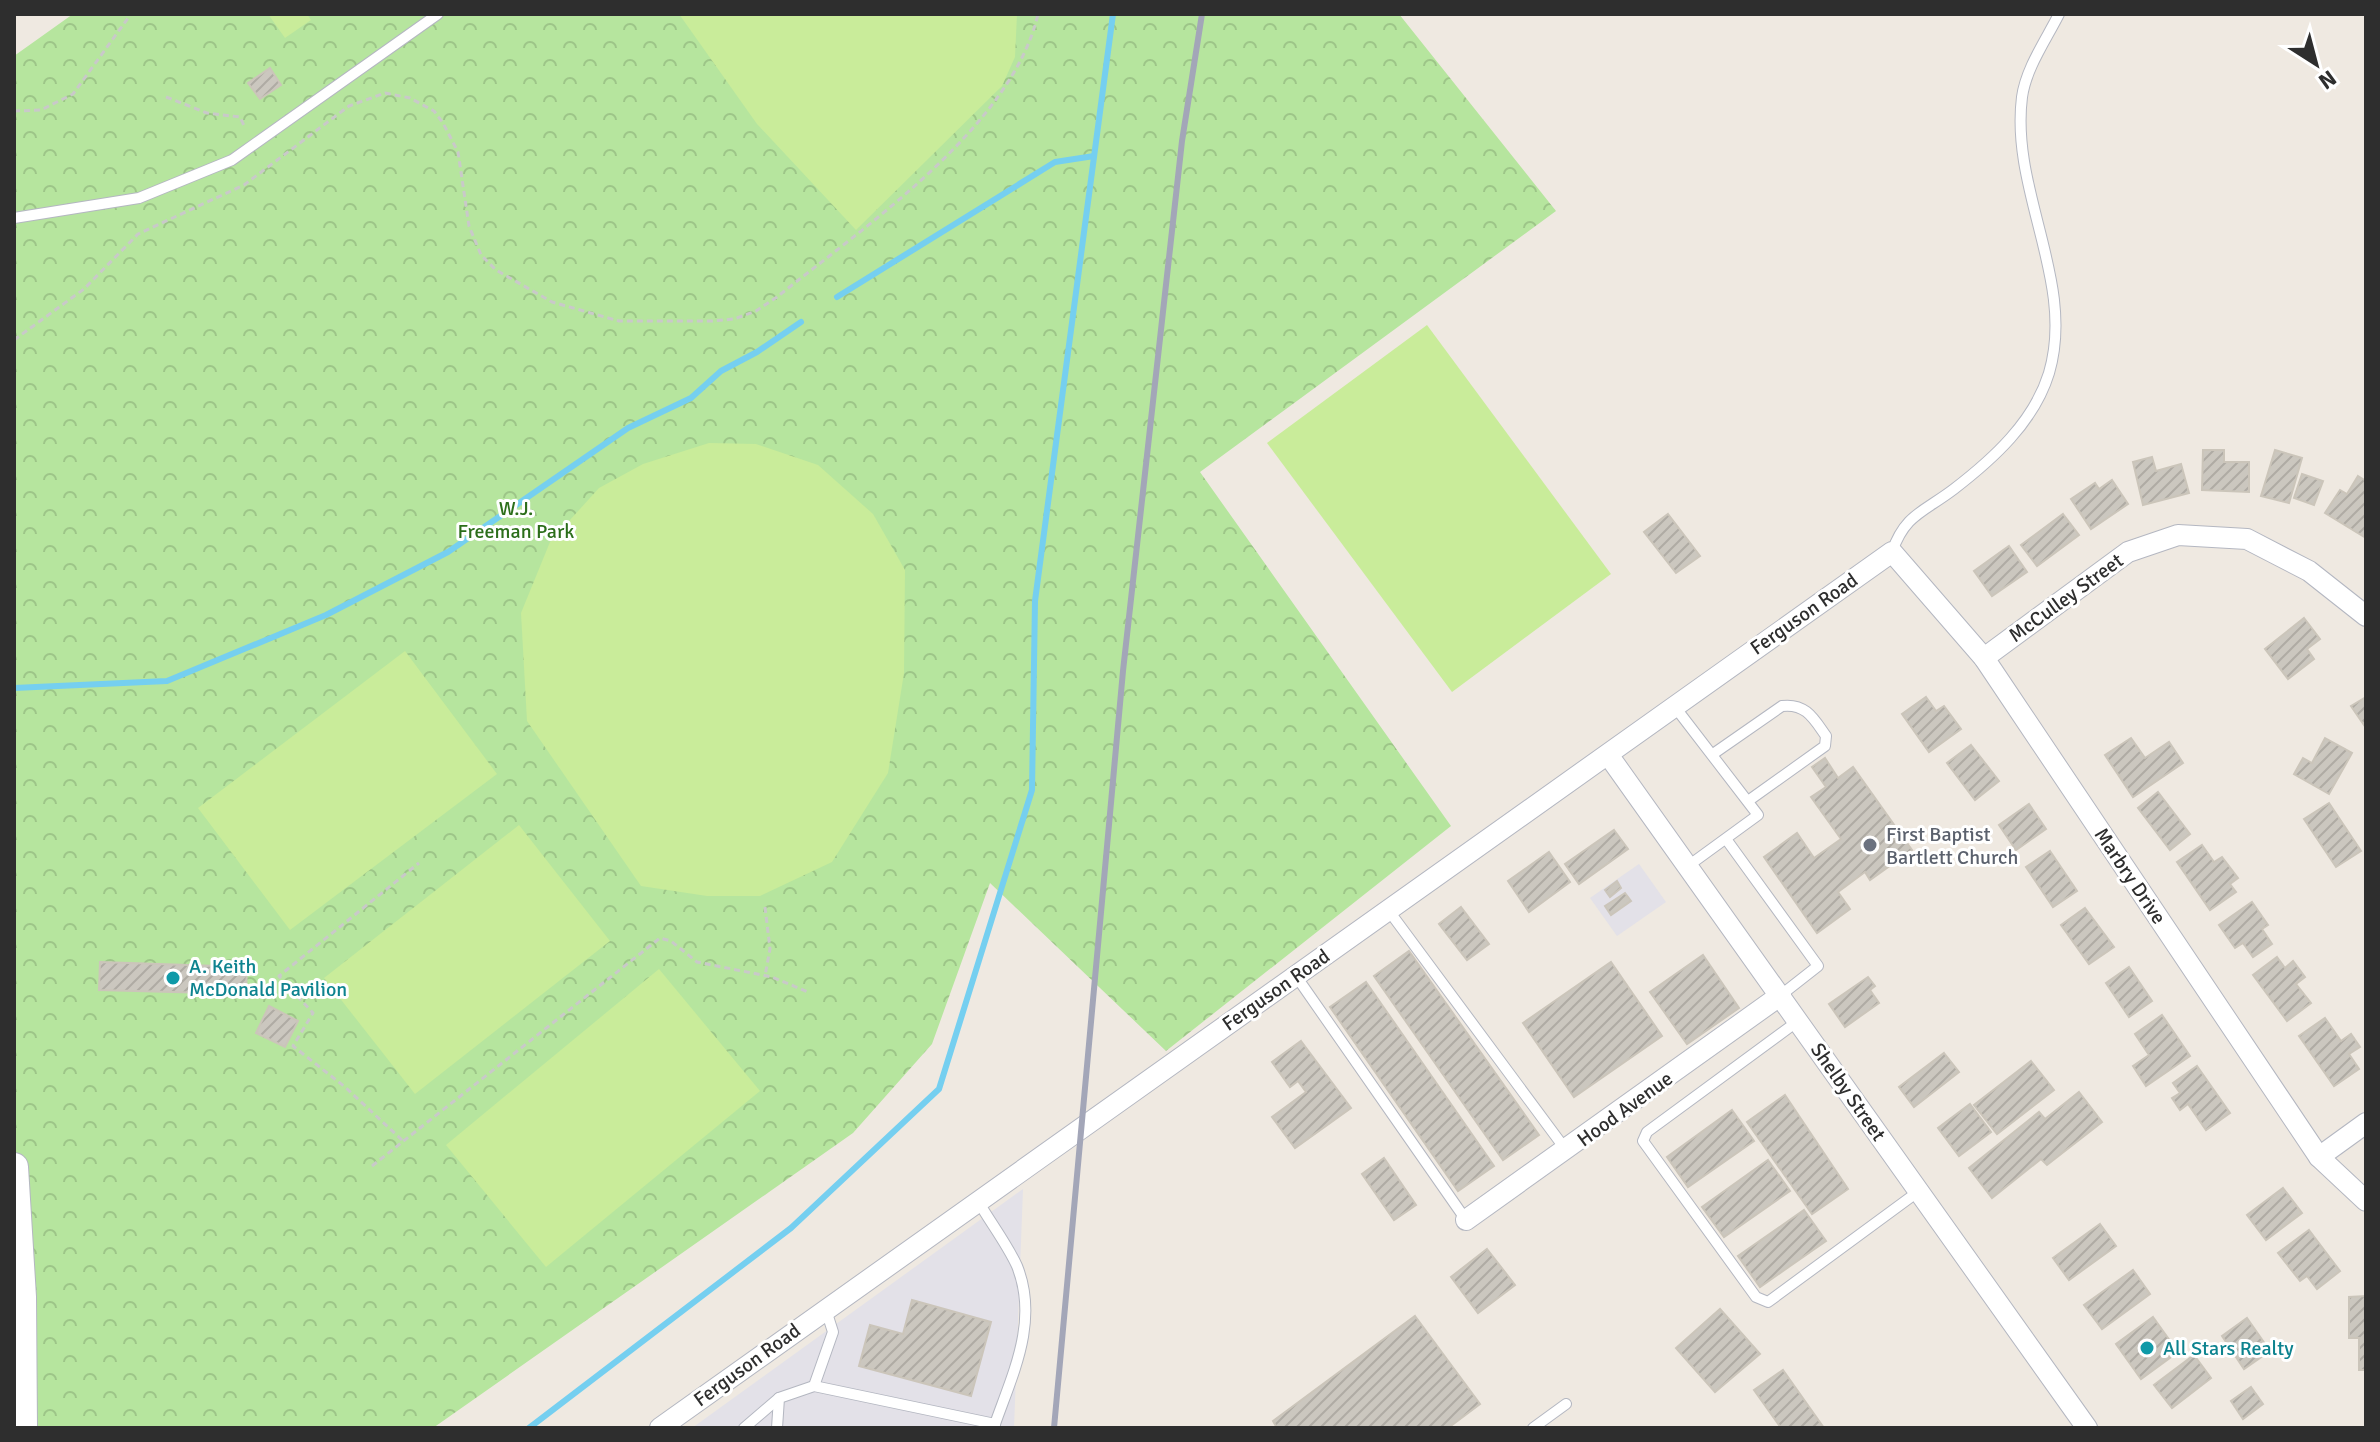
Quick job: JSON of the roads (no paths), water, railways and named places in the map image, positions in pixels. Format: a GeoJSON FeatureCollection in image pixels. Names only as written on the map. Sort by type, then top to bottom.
{"type":"FeatureCollection","features":[{"type":"Feature","properties":{"kind":"main road"},"geometry":{"type":"LineString","coordinates":[[15,1180],[22,1297],[23,1428]]}},
{"type":"Feature","properties":{"kind":"street","name":"McCulley Street"},"geometry":{"type":"LineString","coordinates":[[1984,658],[2128,552],[2178,535],[2247,539],[2309,571],[2366,616]]}},
{"type":"Feature","properties":{"kind":"street","name":"Marbry Drive"},"geometry":{"type":"LineString","coordinates":[[1892,552],[1984,658],[2319,1157],[2366,1201]]}},
{"type":"Feature","properties":{"kind":"street","name":"Ferguson Road"},"geometry":{"type":"LineString","coordinates":[[660,1428],[1892,552]]}},
{"type":"Feature","properties":{"kind":"street","name":"Shelby Street"},"geometry":{"type":"LineString","coordinates":[[1609,756],[2087,1428]]}},
{"type":"Feature","properties":{"kind":"street","name":"Hood Avenue"},"geometry":{"type":"LineString","coordinates":[[1466,1220],[1567,1151],[1781,995]]}},
{"type":"Feature","properties":{"kind":"street"},"geometry":{"type":"LineString","coordinates":[[2319,1157],[2366,1123]]}},
{"type":"Feature","properties":{"kind":"lane"},"geometry":{"type":"LineString","coordinates":[[14,218],[139,198],[232,160],[438,14]]}},
{"type":"Feature","properties":{"kind":"lane"},"geometry":{"type":"LineString","coordinates":[[1892,552],[1900,530],[1954,489],[2009,440],[2037,403],[2048,376],[2058,318],[2030,201],[2021,122],[2027,78],[2059,14]]}},
{"type":"Feature","properties":{"kind":"lane"},"geometry":{"type":"LineString","coordinates":[[1713,754],[1782,706],[1794,705],[1808,711],[1826,736],[1825,746],[1748,801]]}},
{"type":"Feature","properties":{"kind":"lane"},"geometry":{"type":"LineString","coordinates":[[1675,707],[1758,815],[1688,866]]}},
{"type":"Feature","properties":{"kind":"lane"},"geometry":{"type":"LineString","coordinates":[[1726,839],[1818,966],[1781,995]]}},
{"type":"Feature","properties":{"kind":"lane"},"geometry":{"type":"LineString","coordinates":[[1389,911],[1567,1151]]}},
{"type":"Feature","properties":{"kind":"lane"},"geometry":{"type":"LineString","coordinates":[[1296,976],[1466,1220]]}},
{"type":"Feature","properties":{"kind":"lane"},"geometry":{"type":"LineString","coordinates":[[1798,1021],[1647,1132],[1643,1141],[1756,1297],[1768,1302],[1919,1191]]}},
{"type":"Feature","properties":{"kind":"lane"},"geometry":{"type":"LineString","coordinates":[[744,1428],[779,1398],[814,1386],[994,1426],[1024,1342],[1026,1306],[1017,1267],[978,1201]]}},
{"type":"Feature","properties":{"kind":"lane"},"geometry":{"type":"LineString","coordinates":[[814,1386],[833,1332],[826,1310]]}},
{"type":"Feature","properties":{"kind":"lane"},"geometry":{"type":"LineString","coordinates":[[777,1428],[779,1398]]}},
{"type":"Feature","properties":{"kind":"lane"},"geometry":{"type":"LineString","coordinates":[[1533,1428],[1566,1404]]}},
{"type":"Feature","properties":{"kind":"waterway"},"geometry":{"type":"LineString","coordinates":[[529,1428],[791,1228],[939,1089],[1032,790],[1035,601],[1113,14]]}},
{"type":"Feature","properties":{"kind":"waterway"},"geometry":{"type":"LineString","coordinates":[[837,297],[1055,162],[1094,156]]}},
{"type":"Feature","properties":{"kind":"waterway"},"geometry":{"type":"LineString","coordinates":[[14,688],[167,681],[326,615],[448,552],[628,428],[691,398],[721,371],[757,352],[801,322]]}},
{"type":"Feature","properties":{"kind":"railway"},"geometry":{"type":"LineString","coordinates":[[1054,1428],[1123,671],[1182,141],[1202,14]]}},
{"type":"Feature","properties":{"kind":"place","name":"First Baptist Bartlett Church"},"geometry":{"type":"Point","coordinates":[1870,845]}},
{"type":"Feature","properties":{"kind":"place","name":"A. Keith McDonald Pavilion"},"geometry":{"type":"Point","coordinates":[173,978]}},
{"type":"Feature","properties":{"kind":"place","name":"All Stars Realty"},"geometry":{"type":"Point","coordinates":[2147,1348]}},
{"type":"Feature","properties":{"kind":"park label","name":"W.J. Freeman Park"},"geometry":{"type":"Point","coordinates":[516,520]}}]}
